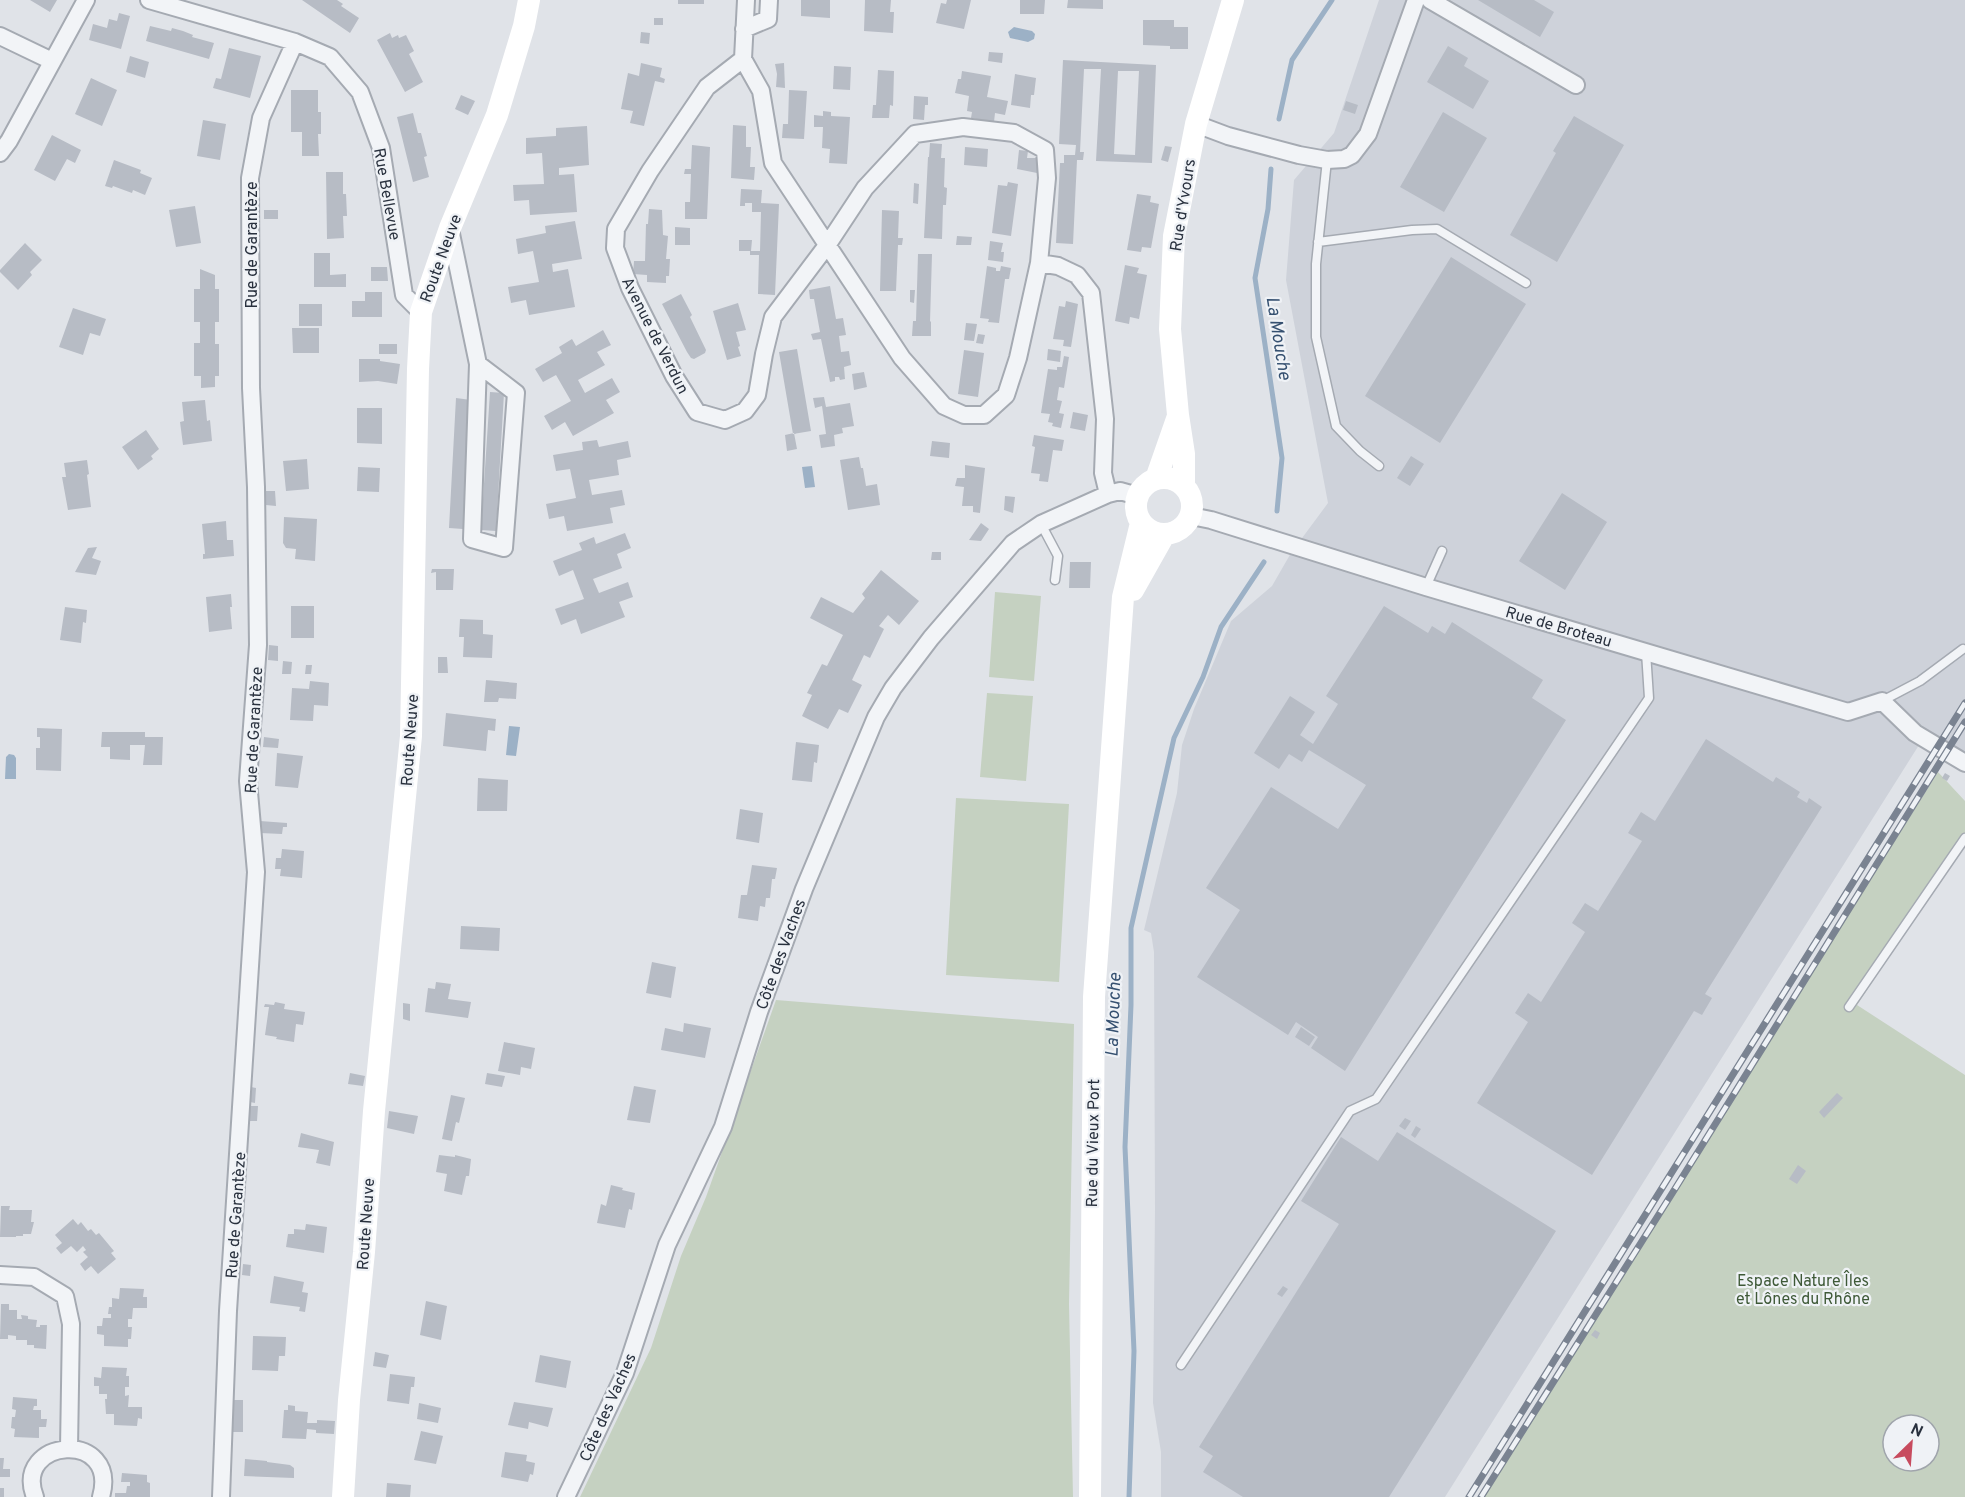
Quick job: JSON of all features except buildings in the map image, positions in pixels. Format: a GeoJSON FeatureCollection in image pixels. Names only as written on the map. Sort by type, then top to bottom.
{"type":"FeatureCollection","features":[{"type":"Feature","properties":{"kind":"main road","name":"Route Neuve"},"geometry":{"type":"LineString","coordinates":[[343,1497],[349,1400],[364,1252],[374,1112],[411,736],[421,312],[450,228],[497,115],[524,26],[529,0]]}},
{"type":"Feature","properties":{"kind":"main road","name":"Rue d'Yvours"},"geometry":{"type":"LineString","coordinates":[[1184,485],[1184,454],[1170,329],[1174,236],[1180,196],[1196,124],[1233,0]]}},
{"type":"Feature","properties":{"kind":"main road"},"geometry":{"type":"LineString","coordinates":[[1156,479],[1178,415]]}},
{"type":"Feature","properties":{"kind":"main road"},"geometry":{"type":"LineString","coordinates":[[1171,478],[1184,485],[1192,500],[1191,516],[1181,530],[1164,535],[1148,530],[1141,523],[1136,505],[1138,496],[1148,483],[1156,479],[1171,478]]}},
{"type":"Feature","properties":{"kind":"main road","name":"Rue du Vieux Port"},"geometry":{"type":"LineString","coordinates":[[1090,1497],[1094,997],[1123,597],[1141,523]]}},
{"type":"Feature","properties":{"kind":"main road"},"geometry":{"type":"LineString","coordinates":[[1123,610],[1164,535]]}},
{"type":"Feature","properties":{"kind":"street"},"geometry":{"type":"LineString","coordinates":[[0,153],[9,141],[86,0]]}},
{"type":"Feature","properties":{"kind":"street","name":"Rue Bellevue"},"geometry":{"type":"LineString","coordinates":[[149,0],[295,42],[330,57],[360,92],[381,148],[404,295],[421,312]]}},
{"type":"Feature","properties":{"kind":"street"},"geometry":{"type":"LineString","coordinates":[[743,59],[746,0]]}},
{"type":"Feature","properties":{"kind":"street"},"geometry":{"type":"LineString","coordinates":[[744,29],[768,19],[770,0]]}},
{"type":"Feature","properties":{"kind":"street"},"geometry":{"type":"LineString","coordinates":[[1196,124],[1238,139],[1299,155],[1327,160],[1344,159],[1352,154],[1368,134],[1416,0]]}},
{"type":"Feature","properties":{"kind":"street"},"geometry":{"type":"LineString","coordinates":[[1430,0],[1576,85]]}},
{"type":"Feature","properties":{"kind":"street"},"geometry":{"type":"LineString","coordinates":[[0,36],[52,61]]}},
{"type":"Feature","properties":{"kind":"street","name":"Rue de Garantèze"},"geometry":{"type":"LineString","coordinates":[[221,1497],[228,1311],[256,872],[248,781],[258,645],[256,487],[250,388],[250,178],[261,118],[295,42]]}},
{"type":"Feature","properties":{"kind":"street","name":"Avenue de Verdun"},"geometry":{"type":"LineString","coordinates":[[828,244],[773,163],[761,91],[743,59],[707,87],[650,171],[616,229],[615,248],[630,288],[674,376],[697,412],[726,420],[745,411],[757,395],[773,317],[828,244],[865,188],[915,134],[963,127],[1014,134],[1045,150],[1047,178],[1040,263],[1018,358],[1006,395],[984,415],[964,415],[944,406],[902,358],[828,244]]}},
{"type":"Feature","properties":{"kind":"street"},"geometry":{"type":"LineString","coordinates":[[450,228],[478,364],[472,539],[504,548],[516,393],[478,364]]}},
{"type":"Feature","properties":{"kind":"street"},"geometry":{"type":"LineString","coordinates":[[1040,263],[1058,266],[1077,276],[1091,293],[1105,419],[1103,473],[1108,494],[1120,491],[1138,496]]}},
{"type":"Feature","properties":{"kind":"street","name":"Côte des Vaches"},"geometry":{"type":"LineString","coordinates":[[566,1497],[625,1373],[667,1245],[723,1127],[759,1012],[804,889],[876,717],[892,688],[931,638],[1013,543],[1041,525],[1108,494]]}},
{"type":"Feature","properties":{"kind":"street","name":"Rue de Broteau"},"geometry":{"type":"LineString","coordinates":[[1191,516],[1211,520],[1426,587],[1848,712],[1882,701]]}},
{"type":"Feature","properties":{"kind":"street"},"geometry":{"type":"LineString","coordinates":[[1882,701],[1915,733],[1965,763]]}},
{"type":"Feature","properties":{"kind":"street"},"geometry":{"type":"LineString","coordinates":[[0,1275],[34,1277],[65,1296],[71,1324],[69,1448]]}},
{"type":"Feature","properties":{"kind":"street"},"geometry":{"type":"LineString","coordinates":[[35,1497],[33,1478],[37,1466],[45,1456],[56,1450],[69,1448],[92,1457],[99,1466],[104,1488],[101,1497]]}},
{"type":"Feature","properties":{"kind":"lane"},"geometry":{"type":"LineString","coordinates":[[1327,160],[1316,264],[1316,337],[1336,426],[1360,451],[1379,466]]}},
{"type":"Feature","properties":{"kind":"lane"},"geometry":{"type":"LineString","coordinates":[[1318,242],[1437,229],[1526,283]]}},
{"type":"Feature","properties":{"kind":"lane"},"geometry":{"type":"LineString","coordinates":[[1041,525],[1058,556],[1055,580]]}},
{"type":"Feature","properties":{"kind":"lane"},"geometry":{"type":"LineString","coordinates":[[1426,587],[1442,551]]}},
{"type":"Feature","properties":{"kind":"lane"},"geometry":{"type":"LineString","coordinates":[[1882,701],[1920,681],[1963,649]]}},
{"type":"Feature","properties":{"kind":"lane"},"geometry":{"type":"LineString","coordinates":[[1181,1365],[1350,1111],[1376,1099],[1649,698],[1646,651]]}},
{"type":"Feature","properties":{"kind":"lane"},"geometry":{"type":"LineString","coordinates":[[1849,1007],[1965,838]]}},
{"type":"Feature","properties":{"kind":"shaded area"},"geometry":{"type":"Polygon","coordinates":[[[1379,0],[1965,0],[1965,751],[1919,745],[1445,1497],[1161,1497],[1161,1452],[1153,1403],[1154,952],[1151,933],[1144,930],[1177,793],[1182,745],[1194,709],[1231,621],[1272,586],[1291,553],[1328,503],[1286,280],[1294,180],[1334,133],[1379,0]]]}},
{"type":"Feature","properties":{"kind":"green space"},"geometry":{"type":"Polygon","coordinates":[[[995,592],[1041,596],[1034,681],[989,677],[995,592]]]}},
{"type":"Feature","properties":{"kind":"green space"},"geometry":{"type":"Polygon","coordinates":[[[987,693],[1033,696],[1026,781],[980,777],[987,693]]]}},
{"type":"Feature","properties":{"kind":"green space","name":"Espace Nature Îles et Lônes du Rhône"},"geometry":{"type":"Polygon","coordinates":[[[1938,772],[1965,801],[1965,842],[1857,1005],[1965,1075],[1965,1497],[1481,1497],[1938,772]]]}},
{"type":"Feature","properties":{"kind":"green space"},"geometry":{"type":"Polygon","coordinates":[[[956,798],[1069,804],[1059,982],[946,975],[956,798]]]}},
{"type":"Feature","properties":{"kind":"green space"},"geometry":{"type":"Polygon","coordinates":[[[776,1000],[1074,1024],[1069,1304],[1073,1497],[580,1497],[651,1348],[681,1256],[706,1197],[776,1000]]]}},
{"type":"Feature","properties":{"kind":"water"},"geometry":{"type":"Polygon","coordinates":[[[1014,27],[1032,31],[1035,34],[1034,39],[1028,42],[1010,38],[1008,32],[1014,27]]]}},
{"type":"Feature","properties":{"kind":"water"},"geometry":{"type":"Polygon","coordinates":[[[812,466],[815,487],[805,488],[802,467],[812,466]]]}},
{"type":"Feature","properties":{"kind":"water"},"geometry":{"type":"Polygon","coordinates":[[[509,726],[520,727],[516,756],[506,755],[509,726]]]}},
{"type":"Feature","properties":{"kind":"water"},"geometry":{"type":"Polygon","coordinates":[[[9,754],[16,758],[16,779],[5,779],[6,757],[9,754]]]}},
{"type":"Feature","properties":{"kind":"waterway","name":"La Mouche"},"geometry":{"type":"LineString","coordinates":[[1279,119],[1292,60],[1332,0]]}},
{"type":"Feature","properties":{"kind":"waterway","name":"La Mouche"},"geometry":{"type":"LineString","coordinates":[[1271,169],[1268,209],[1255,278],[1282,458],[1277,511]]}},
{"type":"Feature","properties":{"kind":"waterway","name":"La Mouche"},"geometry":{"type":"LineString","coordinates":[[1129,1497],[1134,1351],[1125,1147],[1131,1005],[1131,928],[1174,738],[1203,677],[1221,627],[1264,562]]}},
{"type":"Feature","properties":{"kind":"railway"},"geometry":{"type":"LineString","coordinates":[[1469,1497],[1965,703]]}},
{"type":"Feature","properties":{"kind":"railway"},"geometry":{"type":"LineString","coordinates":[[1481,1497],[1965,722]]}}]}
